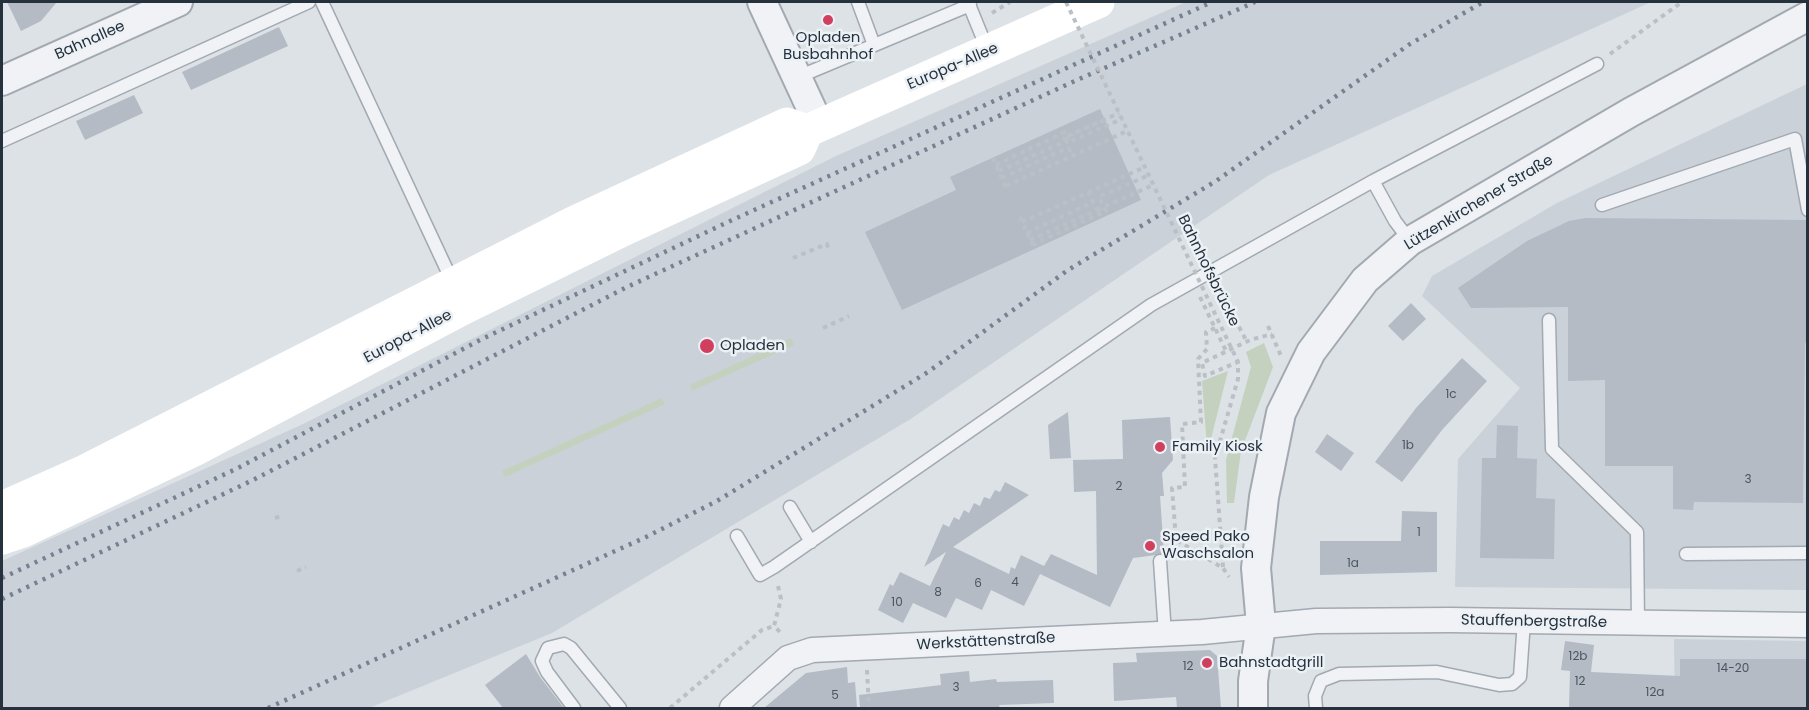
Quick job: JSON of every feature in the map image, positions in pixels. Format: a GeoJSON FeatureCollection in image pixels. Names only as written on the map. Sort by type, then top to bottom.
{"type":"FeatureCollection","features":[{"type":"Feature","properties":{"kind":"main road","name":"Europa-Allee"},"geometry":{"type":"LineString","coordinates":[[2,508],[459,296],[627,228],[799,149],[813,128],[1098,2]]}},
{"type":"Feature","properties":{"kind":"main road","name":"Europa-Allee"},"geometry":{"type":"LineString","coordinates":[[2,538],[22,531],[198,448],[459,296]]}},
{"type":"Feature","properties":{"kind":"street","name":"Bahnallee"},"geometry":{"type":"LineString","coordinates":[[2,81],[178,2]]}},
{"type":"Feature","properties":{"kind":"street"},"geometry":{"type":"LineString","coordinates":[[762,2],[798,77],[813,128]]}},
{"type":"Feature","properties":{"kind":"street","name":"Lützenkirchener Straße"},"geometry":{"type":"LineString","coordinates":[[1253,708],[1253,681],[1261,625],[1256,568],[1264,497],[1281,413],[1299,375],[1325,331],[1365,280],[1410,241],[1631,111],[1808,16]]}},
{"type":"Feature","properties":{"kind":"street","name":"Stauffenbergstraße"},"geometry":{"type":"LineString","coordinates":[[1261,625],[1317,621],[1808,625]]}},
{"type":"Feature","properties":{"kind":"street","name":"Werkstättenstraße"},"geometry":{"type":"LineString","coordinates":[[799,652],[1165,634],[1261,625]]}},
{"type":"Feature","properties":{"kind":"street"},"geometry":{"type":"LineString","coordinates":[[740,706],[788,658],[799,652]]}},
{"type":"Feature","properties":{"kind":"lane"},"geometry":{"type":"LineString","coordinates":[[2,141],[309,2]]}},
{"type":"Feature","properties":{"kind":"lane"},"geometry":{"type":"LineString","coordinates":[[322,2],[459,296]]}},
{"type":"Feature","properties":{"kind":"lane"},"geometry":{"type":"LineString","coordinates":[[858,2],[874,45]]}},
{"type":"Feature","properties":{"kind":"lane"},"geometry":{"type":"LineString","coordinates":[[798,77],[969,3],[988,52]]}},
{"type":"Feature","properties":{"kind":"lane"},"geometry":{"type":"LineString","coordinates":[[737,536],[760,575],[1151,306],[1373,182],[1597,64]]}},
{"type":"Feature","properties":{"kind":"lane"},"geometry":{"type":"LineString","coordinates":[[1602,205],[1795,139],[1808,210]]}},
{"type":"Feature","properties":{"kind":"lane"},"geometry":{"type":"LineString","coordinates":[[1373,182],[1395,221],[1410,241]]}},
{"type":"Feature","properties":{"kind":"lane"},"geometry":{"type":"LineString","coordinates":[[1549,320],[1552,449],[1636,532],[1638,624]]}},
{"type":"Feature","properties":{"kind":"lane"},"geometry":{"type":"LineString","coordinates":[[790,507],[811,542]]}},
{"type":"Feature","properties":{"kind":"lane"},"geometry":{"type":"LineString","coordinates":[[1686,554],[1808,553]]}},
{"type":"Feature","properties":{"kind":"lane"},"geometry":{"type":"LineString","coordinates":[[1160,561],[1165,634]]}},
{"type":"Feature","properties":{"kind":"lane"},"geometry":{"type":"LineString","coordinates":[[1316,708],[1315,696],[1321,681],[1339,674],[1437,672],[1499,685],[1512,684],[1520,677],[1524,621]]}},
{"type":"Feature","properties":{"kind":"lane"},"geometry":{"type":"LineString","coordinates":[[574,708],[547,672],[542,661],[548,648],[564,644],[571,648],[620,708]]}},
{"type":"Feature","properties":{"kind":"path","name":"Bahnhofsbrücke"},"geometry":{"type":"LineString","coordinates":[[1066,2],[1238,362]]}},
{"type":"Feature","properties":{"kind":"path"},"geometry":{"type":"LineString","coordinates":[[1597,64],[1682,2]]}},
{"type":"Feature","properties":{"kind":"path"},"geometry":{"type":"LineString","coordinates":[[1066,138],[1064,138],[1119,113]]}},
{"type":"Feature","properties":{"kind":"path"},"geometry":{"type":"LineString","coordinates":[[1066,138],[1069,142],[1122,119]]}},
{"type":"Feature","properties":{"kind":"path"},"geometry":{"type":"LineString","coordinates":[[999,171],[1105,120]]}},
{"type":"Feature","properties":{"kind":"path"},"geometry":{"type":"LineString","coordinates":[[993,158],[1006,188],[1127,130]]}},
{"type":"Feature","properties":{"kind":"path"},"geometry":{"type":"LineString","coordinates":[[996,165],[1065,132],[1072,155]]}},
{"type":"Feature","properties":{"kind":"path"},"geometry":{"type":"LineString","coordinates":[[1002,178],[1069,147]]}},
{"type":"Feature","properties":{"kind":"path"},"geometry":{"type":"LineString","coordinates":[[1022,222],[1145,167]]}},
{"type":"Feature","properties":{"kind":"path"},"geometry":{"type":"LineString","coordinates":[[1031,242],[1106,211],[1099,196],[1149,175]]}},
{"type":"Feature","properties":{"kind":"path"},"geometry":{"type":"LineString","coordinates":[[1031,242],[1153,184]]}},
{"type":"Feature","properties":{"kind":"path"},"geometry":{"type":"LineString","coordinates":[[1088,192],[1096,210]]}},
{"type":"Feature","properties":{"kind":"path"},"geometry":{"type":"LineString","coordinates":[[1027,233],[1093,202]]}},
{"type":"Feature","properties":{"kind":"path"},"geometry":{"type":"LineString","coordinates":[[1020,217],[1035,250]]}},
{"type":"Feature","properties":{"kind":"path"},"geometry":{"type":"LineString","coordinates":[[793,258],[827,244],[828,248]]}},
{"type":"Feature","properties":{"kind":"path"},"geometry":{"type":"LineString","coordinates":[[1211,273],[1246,342]]}},
{"type":"Feature","properties":{"kind":"path"},"geometry":{"type":"LineString","coordinates":[[1193,284],[1227,353]]}},
{"type":"Feature","properties":{"kind":"path"},"geometry":{"type":"LineString","coordinates":[[823,328],[849,316]]}},
{"type":"Feature","properties":{"kind":"path"},"geometry":{"type":"LineString","coordinates":[[1215,328],[1206,332],[1207,349],[1198,358],[1201,422],[1182,424],[1185,487],[1172,488],[1176,540],[1223,568],[1215,458],[1238,379],[1238,362],[1205,376],[1202,363],[1246,342],[1272,334]]}},
{"type":"Feature","properties":{"kind":"path"},"geometry":{"type":"LineString","coordinates":[[275,518],[280,516]]}},
{"type":"Feature","properties":{"kind":"path"},"geometry":{"type":"LineString","coordinates":[[297,571],[306,567]]}},
{"type":"Feature","properties":{"kind":"path"},"geometry":{"type":"LineString","coordinates":[[774,567],[781,599],[774,626]]}},
{"type":"Feature","properties":{"kind":"path"},"geometry":{"type":"LineString","coordinates":[[774,626],[799,652]]}},
{"type":"Feature","properties":{"kind":"path"},"geometry":{"type":"LineString","coordinates":[[670,708],[762,630],[774,626]]}},
{"type":"Feature","properties":{"kind":"path"},"geometry":{"type":"LineString","coordinates":[[866,647],[869,708]]}},
{"type":"Feature","properties":{"kind":"shaded area"},"geometry":{"type":"Polygon","coordinates":[[[1186,2],[1651,2],[1269,175],[909,420],[552,633],[369,708],[2,708],[2,561],[301,425],[836,156],[1186,2]]]}},
{"type":"Feature","properties":{"kind":"shaded area"},"geometry":{"type":"Polygon","coordinates":[[[1807,84],[1807,590],[1455,587],[1458,459],[1520,388],[1422,296],[1432,276],[1557,203],[1807,84]]]}},
{"type":"Feature","properties":{"kind":"shaded area"},"geometry":{"type":"Polygon","coordinates":[[[1674,639],[1807,641],[1807,708],[1675,708],[1674,639]]]}},
{"type":"Feature","properties":{"kind":"green space"},"geometry":{"type":"Polygon","coordinates":[[[791,338],[794,345],[692,391],[690,385],[791,338]]]}},
{"type":"Feature","properties":{"kind":"green space"},"geometry":{"type":"Polygon","coordinates":[[[1264,343],[1273,367],[1241,451],[1234,503],[1227,503],[1226,460],[1251,367],[1246,352],[1264,343]]]}},
{"type":"Feature","properties":{"kind":"green space"},"geometry":{"type":"Polygon","coordinates":[[[1228,371],[1209,447],[1207,447],[1202,381],[1228,371]]]}},
{"type":"Feature","properties":{"kind":"green space"},"geometry":{"type":"Polygon","coordinates":[[[662,398],[665,404],[505,477],[502,471],[662,398]]]}},
{"type":"Feature","properties":{"kind":"building"},"geometry":{"type":"Polygon","coordinates":[[[7,2],[57,2],[41,21],[21,31],[7,2]]]}},
{"type":"Feature","properties":{"kind":"building"},"geometry":{"type":"Polygon","coordinates":[[[279,27],[288,46],[191,90],[182,72],[279,27]]]}},
{"type":"Feature","properties":{"kind":"building"},"geometry":{"type":"Polygon","coordinates":[[[134,95],[143,113],[85,140],[76,121],[134,95]]]}},
{"type":"Feature","properties":{"kind":"building"},"geometry":{"type":"Polygon","coordinates":[[[1100,109],[1141,200],[902,310],[865,232],[956,190],[950,177],[1100,109]]]}},
{"type":"Feature","properties":{"kind":"building"},"geometry":{"type":"Polygon","coordinates":[[[1585,218],[1806,220],[1808,337],[1805,344],[1803,503],[1694,502],[1693,510],[1673,509],[1673,466],[1605,466],[1605,380],[1568,381],[1568,307],[1471,308],[1458,288],[1527,241],[1569,221],[1585,218]]]}},
{"type":"Feature","properties":{"kind":"building"},"geometry":{"type":"Polygon","coordinates":[[[1411,303],[1426,319],[1403,341],[1388,326],[1411,303]]]}},
{"type":"Feature","properties":{"kind":"building"},"geometry":{"type":"Polygon","coordinates":[[[1462,358],[1487,381],[1442,430],[1402,482],[1375,462],[1416,408],[1462,358]]]}},
{"type":"Feature","properties":{"kind":"building"},"geometry":{"type":"Polygon","coordinates":[[[1068,412],[1071,458],[1050,459],[1048,425],[1068,412]]]}},
{"type":"Feature","properties":{"kind":"building"},"geometry":{"type":"Polygon","coordinates":[[[1170,417],[1173,460],[1162,473],[1164,496],[1160,496],[1164,554],[1133,558],[1110,607],[1040,574],[1024,606],[991,590],[982,610],[956,598],[946,618],[913,603],[903,623],[878,610],[890,584],[893,586],[900,572],[930,586],[946,552],[924,567],[943,524],[949,527],[954,517],[959,520],[964,510],[969,513],[974,503],[980,506],[984,497],[990,499],[995,490],[1000,492],[1005,482],[1029,495],[953,547],[1009,574],[1011,567],[1015,569],[1021,555],[1044,566],[1051,554],[1097,575],[1096,491],[1074,492],[1073,460],[1123,459],[1122,420],[1170,417]]]}},
{"type":"Feature","properties":{"kind":"building"},"geometry":{"type":"Polygon","coordinates":[[[1497,425],[1518,426],[1517,458],[1537,459],[1536,498],[1555,499],[1554,559],[1480,558],[1482,458],[1496,458],[1497,425]]]}},
{"type":"Feature","properties":{"kind":"building"},"geometry":{"type":"Polygon","coordinates":[[[1327,434],[1354,453],[1341,471],[1315,452],[1327,434]]]}},
{"type":"Feature","properties":{"kind":"building"},"geometry":{"type":"Polygon","coordinates":[[[1402,511],[1437,512],[1437,572],[1320,575],[1320,541],[1401,541],[1402,511]]]}},
{"type":"Feature","properties":{"kind":"building"},"geometry":{"type":"Polygon","coordinates":[[[1565,641],[1594,645],[1591,672],[1680,676],[1680,659],[1808,659],[1808,708],[1569,708],[1570,671],[1561,670],[1565,641]]]}},
{"type":"Feature","properties":{"kind":"building"},"geometry":{"type":"Polygon","coordinates":[[[1210,650],[1217,656],[1221,708],[1177,708],[1176,697],[1114,701],[1113,663],[1137,662],[1136,653],[1210,650]]]}},
{"type":"Feature","properties":{"kind":"building"},"geometry":{"type":"Polygon","coordinates":[[[526,654],[564,708],[503,708],[485,685],[526,654]]]}},
{"type":"Feature","properties":{"kind":"building"},"geometry":{"type":"Polygon","coordinates":[[[847,667],[848,683],[855,682],[857,708],[764,708],[806,673],[847,667]]]}},
{"type":"Feature","properties":{"kind":"building"},"geometry":{"type":"Polygon","coordinates":[[[969,671],[970,682],[996,679],[997,682],[1053,680],[1054,703],[999,705],[1000,708],[860,708],[859,695],[941,685],[940,674],[969,671]]]}},
{"type":"Feature","properties":{"kind":"railway"},"geometry":{"type":"LineString","coordinates":[[2,578],[236,469],[482,339],[730,221],[1212,2]]}},
{"type":"Feature","properties":{"kind":"railway"},"geometry":{"type":"LineString","coordinates":[[2,599],[251,481],[627,287],[1077,80],[1255,2]]}},
{"type":"Feature","properties":{"kind":"railway"},"geometry":{"type":"LineString","coordinates":[[268,708],[644,538],[717,501],[928,372],[1068,270],[1216,181],[1410,44],[1483,2]]}},
{"type":"Feature","properties":{"kind":"place","name":"Opladen Busbahnhof"},"geometry":{"type":"Point","coordinates":[828,20]}},
{"type":"Feature","properties":{"kind":"place","name":"Opladen"},"geometry":{"type":"Point","coordinates":[707,346]}},
{"type":"Feature","properties":{"kind":"place","name":"Family Kiosk"},"geometry":{"type":"Point","coordinates":[1160,447]}},
{"type":"Feature","properties":{"kind":"place","name":"Speed Pako Waschsalon"},"geometry":{"type":"Point","coordinates":[1150,546]}},
{"type":"Feature","properties":{"kind":"place","name":"Bahnstadtgrill"},"geometry":{"type":"Point","coordinates":[1207,663]}}]}
